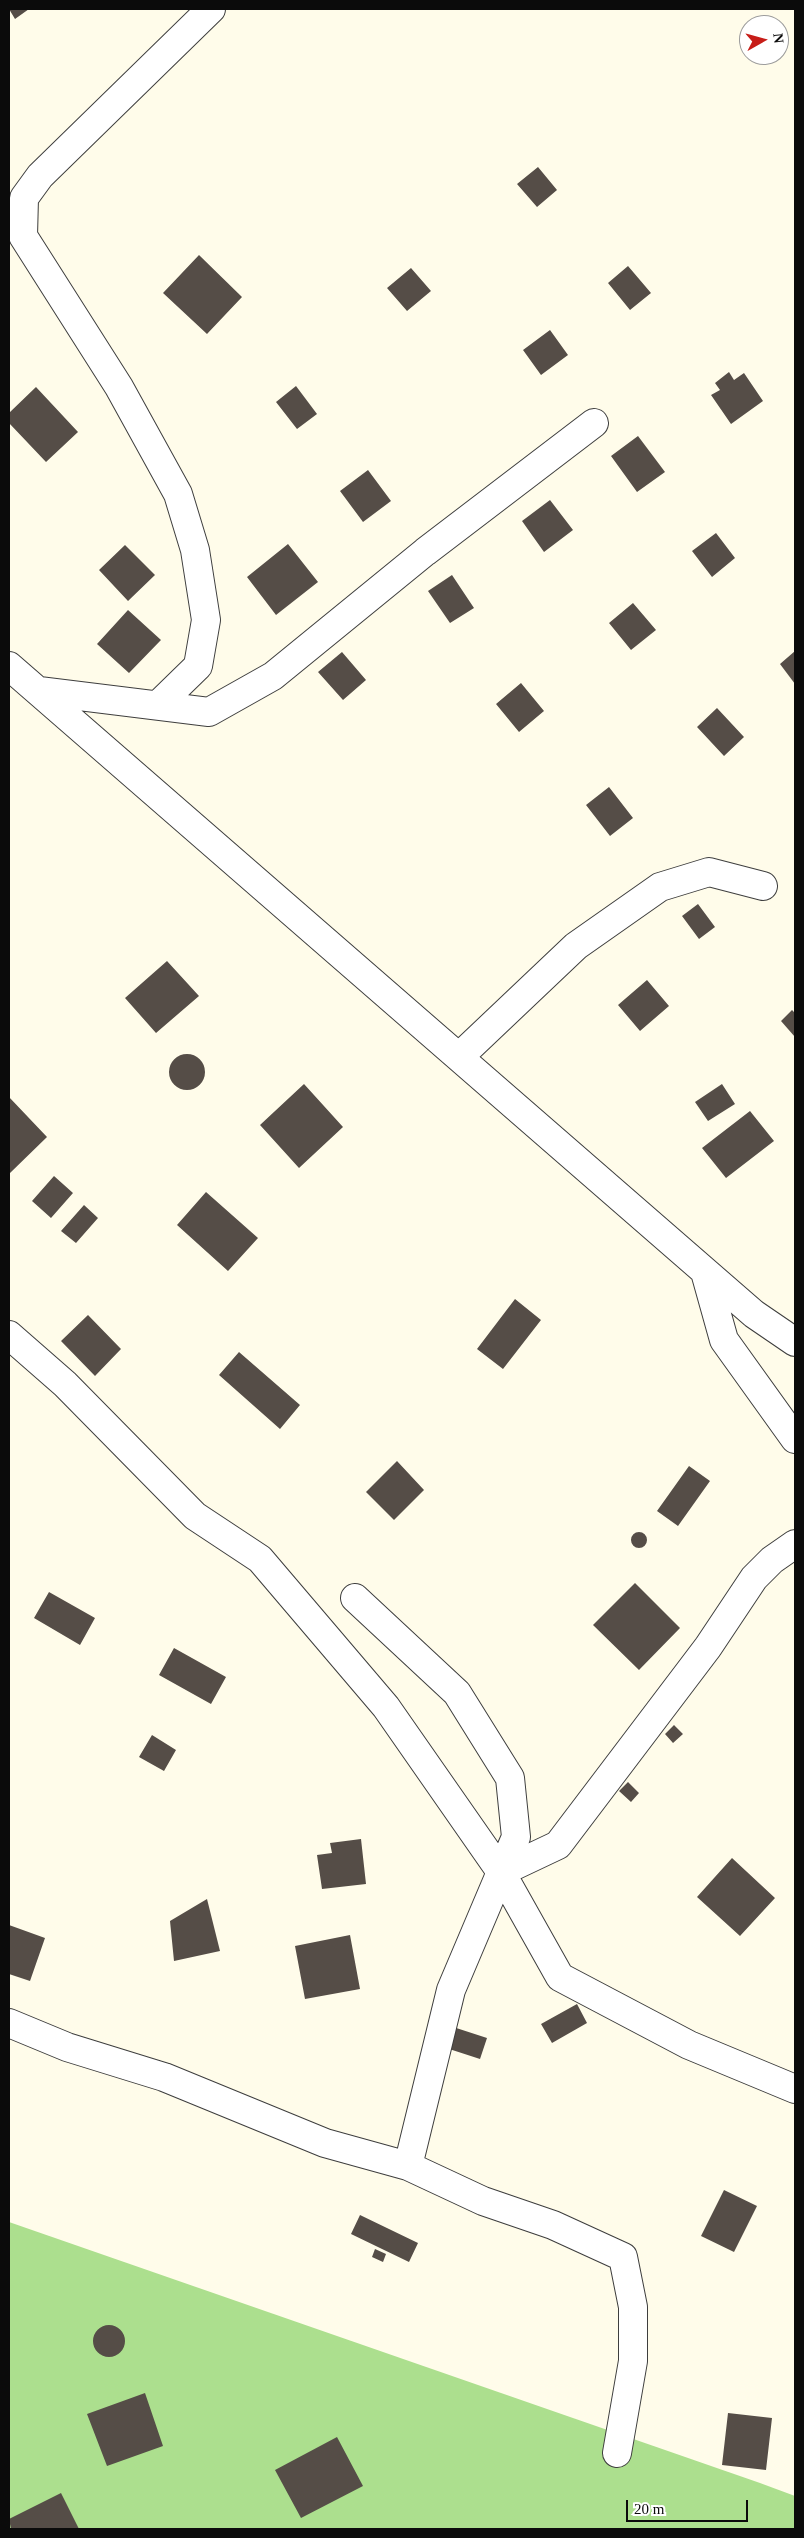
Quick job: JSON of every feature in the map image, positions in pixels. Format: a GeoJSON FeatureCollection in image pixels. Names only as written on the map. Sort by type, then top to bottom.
{"type":"FeatureCollection","features":[{"type":"Feature","properties":{"kind":"street"},"geometry":{"type":"LineString","coordinates":[[158,705],[198,666],[206,620],[195,550],[178,494],[119,387],[16,227],[24,198],[40,176],[211,9]]}},
{"type":"Feature","properties":{"kind":"street"},"geometry":{"type":"LineString","coordinates":[[39,691],[209,712],[273,676],[425,552],[594,423]]}},
{"type":"Feature","properties":{"kind":"street"},"geometry":{"type":"LineString","coordinates":[[9,666],[705,1272],[754,1314],[795,1342]]}},
{"type":"Feature","properties":{"kind":"street"},"geometry":{"type":"LineString","coordinates":[[459,1058],[576,946],[660,887],[709,872],[763,886]]}},
{"type":"Feature","properties":{"kind":"street"},"geometry":{"type":"LineString","coordinates":[[705,1272],[724,1340],[795,1440]]}},
{"type":"Feature","properties":{"kind":"street"},"geometry":{"type":"LineString","coordinates":[[9,1335],[65,1384],[195,1516],[260,1559],[386,1707],[501,1872],[560,1977],[689,2044],[795,2089]]}},
{"type":"Feature","properties":{"kind":"street"},"geometry":{"type":"LineString","coordinates":[[501,1872],[558,1845],[708,1647],[754,1578],[772,1560],[795,1544]]}},
{"type":"Feature","properties":{"kind":"street"},"geometry":{"type":"LineString","coordinates":[[354,1598],[457,1693],[510,1778],[516,1837],[451,1990],[408,2166]]}},
{"type":"Feature","properties":{"kind":"street"},"geometry":{"type":"LineString","coordinates":[[9,2022],[67,2047],[164,2077],[325,2143],[408,2166],[484,2201],[553,2226],[623,2257],[633,2307],[634,2361],[617,2453]]}},
{"type":"Feature","properties":{"kind":"green space"},"geometry":{"type":"Polygon","coordinates":[[[9,2222],[795,2496],[795,2529],[9,2529],[9,2222]]]}},
{"type":"Feature","properties":{"kind":"building"},"geometry":{"type":"Polygon","coordinates":[[[9,9],[29,9],[15,19],[9,9]]]}},
{"type":"Feature","properties":{"kind":"building"},"geometry":{"type":"Polygon","coordinates":[[[538,167],[557,190],[537,207],[517,184],[538,167]]]}},
{"type":"Feature","properties":{"kind":"building"},"geometry":{"type":"Polygon","coordinates":[[[199,255],[242,297],[207,334],[163,293],[199,255]]]}},
{"type":"Feature","properties":{"kind":"building"},"geometry":{"type":"Polygon","coordinates":[[[628,266],[651,293],[630,310],[608,283],[628,266]]]}},
{"type":"Feature","properties":{"kind":"building"},"geometry":{"type":"Polygon","coordinates":[[[411,268],[431,291],[407,311],[387,288],[411,268]]]}},
{"type":"Feature","properties":{"kind":"building"},"geometry":{"type":"Polygon","coordinates":[[[550,330],[568,355],[541,375],[523,350],[550,330]]]}},
{"type":"Feature","properties":{"kind":"building"},"geometry":{"type":"Polygon","coordinates":[[[729,372],[734,380],[744,373],[763,401],[731,424],[711,395],[720,390],[715,383],[729,372]]]}},
{"type":"Feature","properties":{"kind":"building"},"geometry":{"type":"Polygon","coordinates":[[[296,386],[317,414],[297,429],[276,402],[296,386]]]}},
{"type":"Feature","properties":{"kind":"building"},"geometry":{"type":"Polygon","coordinates":[[[36,387],[78,432],[46,462],[9,423],[9,413],[36,387]]]}},
{"type":"Feature","properties":{"kind":"building"},"geometry":{"type":"Polygon","coordinates":[[[638,436],[665,472],[637,492],[611,456],[638,436]]]}},
{"type":"Feature","properties":{"kind":"building"},"geometry":{"type":"Polygon","coordinates":[[[368,470],[391,501],[363,522],[340,491],[368,470]]]}},
{"type":"Feature","properties":{"kind":"building"},"geometry":{"type":"Polygon","coordinates":[[[550,500],[573,530],[544,552],[522,521],[550,500]]]}},
{"type":"Feature","properties":{"kind":"building"},"geometry":{"type":"Polygon","coordinates":[[[716,533],[735,558],[712,577],[692,551],[716,533]]]}},
{"type":"Feature","properties":{"kind":"building"},"geometry":{"type":"Polygon","coordinates":[[[288,544],[318,582],[276,615],[247,577],[288,544]]]}},
{"type":"Feature","properties":{"kind":"building"},"geometry":{"type":"Polygon","coordinates":[[[125,545],[155,575],[128,601],[99,570],[125,545]]]}},
{"type":"Feature","properties":{"kind":"building"},"geometry":{"type":"Polygon","coordinates":[[[452,575],[474,608],[450,623],[428,591],[452,575]]]}},
{"type":"Feature","properties":{"kind":"building"},"geometry":{"type":"Polygon","coordinates":[[[633,603],[656,630],[631,650],[609,623],[633,603]]]}},
{"type":"Feature","properties":{"kind":"building"},"geometry":{"type":"Polygon","coordinates":[[[128,610],[161,640],[129,673],[97,644],[128,610]]]}},
{"type":"Feature","properties":{"kind":"building"},"geometry":{"type":"Polygon","coordinates":[[[795,651],[795,684],[780,664],[795,651]]]}},
{"type":"Feature","properties":{"kind":"building"},"geometry":{"type":"Polygon","coordinates":[[[342,652],[366,680],[343,700],[318,672],[342,652]]]}},
{"type":"Feature","properties":{"kind":"building"},"geometry":{"type":"Polygon","coordinates":[[[521,683],[544,711],[519,732],[496,704],[521,683]]]}},
{"type":"Feature","properties":{"kind":"building"},"geometry":{"type":"Polygon","coordinates":[[[717,708],[744,737],[724,756],[697,727],[717,708]]]}},
{"type":"Feature","properties":{"kind":"building"},"geometry":{"type":"Polygon","coordinates":[[[609,787],[633,818],[610,836],[586,805],[609,787]]]}},
{"type":"Feature","properties":{"kind":"building"},"geometry":{"type":"Polygon","coordinates":[[[698,904],[715,927],[699,939],[682,916],[698,904]]]}},
{"type":"Feature","properties":{"kind":"building"},"geometry":{"type":"Polygon","coordinates":[[[167,961],[199,996],[156,1033],[125,998],[167,961]]]}},
{"type":"Feature","properties":{"kind":"building"},"geometry":{"type":"Polygon","coordinates":[[[647,980],[669,1006],[640,1031],[618,1005],[647,980]]]}},
{"type":"Feature","properties":{"kind":"building"},"geometry":{"type":"Polygon","coordinates":[[[792,1010],[795,1013],[795,1037],[781,1021],[792,1010]]]}},
{"type":"Feature","properties":{"kind":"building"},"geometry":{"type":"Polygon","coordinates":[[[187,1054],[194,1055],[200,1059],[204,1065],[204,1079],[200,1085],[194,1089],[187,1090],[180,1089],[174,1085],[170,1079],[169,1072],[170,1065],[174,1059],[180,1055],[187,1054]]]}},
{"type":"Feature","properties":{"kind":"building"},"geometry":{"type":"Polygon","coordinates":[[[304,1084],[343,1127],[299,1168],[260,1125],[304,1084]]]}},
{"type":"Feature","properties":{"kind":"building"},"geometry":{"type":"Polygon","coordinates":[[[722,1084],[735,1104],[708,1121],[695,1102],[722,1084]]]}},
{"type":"Feature","properties":{"kind":"building"},"geometry":{"type":"Polygon","coordinates":[[[9,1097],[47,1137],[9,1174],[9,1097]]]}},
{"type":"Feature","properties":{"kind":"building"},"geometry":{"type":"Polygon","coordinates":[[[750,1111],[774,1141],[726,1178],[702,1148],[750,1111]]]}},
{"type":"Feature","properties":{"kind":"building"},"geometry":{"type":"Polygon","coordinates":[[[54,1176],[73,1193],[51,1218],[32,1201],[54,1176]]]}},
{"type":"Feature","properties":{"kind":"building"},"geometry":{"type":"Polygon","coordinates":[[[206,1192],[258,1238],[228,1271],[177,1225],[206,1192]]]}},
{"type":"Feature","properties":{"kind":"building"},"geometry":{"type":"Polygon","coordinates":[[[84,1205],[98,1218],[76,1243],[61,1231],[84,1205]]]}},
{"type":"Feature","properties":{"kind":"building"},"geometry":{"type":"Polygon","coordinates":[[[515,1299],[541,1320],[503,1369],[477,1349],[515,1299]]]}},
{"type":"Feature","properties":{"kind":"building"},"geometry":{"type":"Polygon","coordinates":[[[88,1315],[121,1349],[95,1376],[61,1341],[88,1315]]]}},
{"type":"Feature","properties":{"kind":"building"},"geometry":{"type":"Polygon","coordinates":[[[239,1352],[300,1405],[280,1429],[219,1375],[239,1352]]]}},
{"type":"Feature","properties":{"kind":"building"},"geometry":{"type":"Polygon","coordinates":[[[397,1461],[424,1490],[394,1520],[366,1492],[397,1461]]]}},
{"type":"Feature","properties":{"kind":"building"},"geometry":{"type":"Polygon","coordinates":[[[689,1466],[710,1481],[678,1526],[657,1511],[689,1466]]]}},
{"type":"Feature","properties":{"kind":"building"},"geometry":{"type":"Polygon","coordinates":[[[636,1532],[642,1532],[647,1537],[645,1546],[636,1548],[631,1543],[631,1537],[636,1532]]]}},
{"type":"Feature","properties":{"kind":"building"},"geometry":{"type":"Polygon","coordinates":[[[635,1583],[680,1628],[639,1670],[593,1625],[635,1583]]]}},
{"type":"Feature","properties":{"kind":"building"},"geometry":{"type":"Polygon","coordinates":[[[49,1592],[95,1618],[80,1645],[34,1618],[49,1592]]]}},
{"type":"Feature","properties":{"kind":"building"},"geometry":{"type":"Polygon","coordinates":[[[174,1648],[226,1677],[211,1704],[159,1675],[174,1648]]]}},
{"type":"Feature","properties":{"kind":"building"},"geometry":{"type":"Polygon","coordinates":[[[674,1725],[683,1734],[673,1743],[665,1734],[674,1725]]]}},
{"type":"Feature","properties":{"kind":"building"},"geometry":{"type":"Polygon","coordinates":[[[152,1735],[176,1750],[164,1771],[139,1757],[152,1735]]]}},
{"type":"Feature","properties":{"kind":"building"},"geometry":{"type":"Polygon","coordinates":[[[628,1782],[639,1793],[631,1802],[619,1791],[628,1782]]]}},
{"type":"Feature","properties":{"kind":"building"},"geometry":{"type":"Polygon","coordinates":[[[361,1839],[366,1884],[322,1889],[317,1855],[332,1853],[330,1843],[361,1839]]]}},
{"type":"Feature","properties":{"kind":"building"},"geometry":{"type":"Polygon","coordinates":[[[732,1858],[775,1898],[740,1936],[697,1897],[732,1858]]]}},
{"type":"Feature","properties":{"kind":"building"},"geometry":{"type":"Polygon","coordinates":[[[207,1899],[220,1951],[174,1961],[170,1921],[207,1899]]]}},
{"type":"Feature","properties":{"kind":"building"},"geometry":{"type":"Polygon","coordinates":[[[9,1925],[45,1938],[30,1981],[9,1974],[9,1925]]]}},
{"type":"Feature","properties":{"kind":"building"},"geometry":{"type":"Polygon","coordinates":[[[350,1935],[360,1989],[305,1999],[295,1946],[350,1935]]]}},
{"type":"Feature","properties":{"kind":"building"},"geometry":{"type":"Polygon","coordinates":[[[577,2004],[587,2023],[552,2043],[541,2024],[577,2004]]]}},
{"type":"Feature","properties":{"kind":"building"},"geometry":{"type":"Polygon","coordinates":[[[447,2025],[487,2038],[480,2059],[440,2046],[447,2025]]]}},
{"type":"Feature","properties":{"kind":"building"},"geometry":{"type":"Polygon","coordinates":[[[724,2190],[757,2206],[734,2252],[701,2236],[724,2190]]]}},
{"type":"Feature","properties":{"kind":"building"},"geometry":{"type":"Polygon","coordinates":[[[360,2215],[418,2243],[409,2262],[351,2234],[360,2215]]]}},
{"type":"Feature","properties":{"kind":"building"},"geometry":{"type":"Polygon","coordinates":[[[375,2249],[386,2254],[383,2262],[372,2257],[375,2249]]]}},
{"type":"Feature","properties":{"kind":"building"},"geometry":{"type":"Polygon","coordinates":[[[109,2325],[115,2326],[120,2330],[124,2335],[124,2347],[120,2352],[115,2356],[109,2357],[103,2356],[98,2352],[94,2347],[93,2341],[94,2335],[98,2330],[103,2326],[109,2325]]]}},
{"type":"Feature","properties":{"kind":"building"},"geometry":{"type":"Polygon","coordinates":[[[145,2393],[163,2446],[107,2466],[87,2414],[145,2393]]]}},
{"type":"Feature","properties":{"kind":"building"},"geometry":{"type":"Polygon","coordinates":[[[728,2413],[772,2418],[766,2470],[722,2465],[728,2413]]]}},
{"type":"Feature","properties":{"kind":"building"},"geometry":{"type":"Polygon","coordinates":[[[337,2437],[363,2486],[301,2518],[275,2470],[337,2437]]]}},
{"type":"Feature","properties":{"kind":"building"},"geometry":{"type":"Polygon","coordinates":[[[61,2493],[79,2529],[11,2529],[9,2519],[61,2493]]]}}]}
